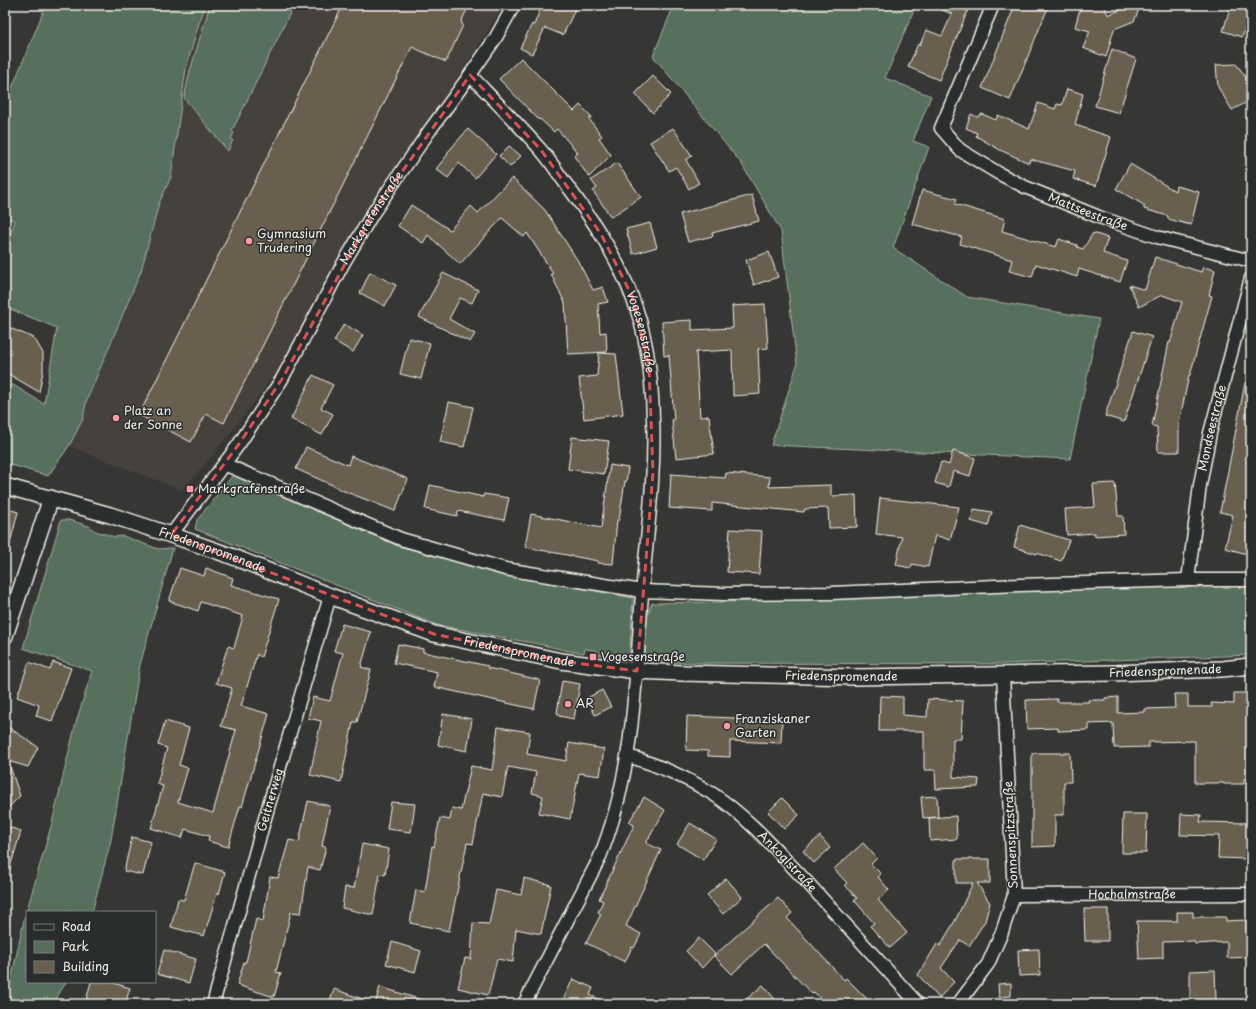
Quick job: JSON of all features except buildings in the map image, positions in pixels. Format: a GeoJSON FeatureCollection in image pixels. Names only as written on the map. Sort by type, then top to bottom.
{"type":"FeatureCollection","features":[{"type":"Feature","properties":{"kind":"street","name":"Markgrafenstraße"},"geometry":{"type":"LineString","coordinates":[[171,535],[239,444],[282,379],[373,213],[495,39],[514,5]]}},
{"type":"Feature","properties":{"kind":"street","name":"Mattseestraße"},"geometry":{"type":"LineString","coordinates":[[993,5],[941,128],[960,150],[1025,187],[1099,217],[1157,237],[1251,262]]}},
{"type":"Feature","properties":{"kind":"street","name":"Vogesenstraße"},"geometry":{"type":"LineString","coordinates":[[470,75],[541,150],[601,234],[620,268],[632,296],[639,318],[649,366],[653,418],[653,473],[642,591],[637,671],[628,756],[620,795],[610,834],[599,859],[524,1004]]}},
{"type":"Feature","properties":{"kind":"street","name":"Mondseestraße"},"geometry":{"type":"LineString","coordinates":[[1188,580],[1200,485],[1210,433],[1251,278]]}},
{"type":"Feature","properties":{"kind":"street"},"geometry":{"type":"LineString","coordinates":[[224,464],[401,539],[505,569],[642,591],[724,594],[831,593],[1019,585],[1188,580],[1251,580]]}},
{"type":"Feature","properties":{"kind":"street","name":"Friedenspromenade"},"geometry":{"type":"LineString","coordinates":[[5,486],[110,515],[171,535],[231,556],[330,596],[434,634],[561,661],[637,671],[682,674],[855,677],[1003,676],[1114,673],[1207,670],[1251,666]]}},
{"type":"Feature","properties":{"kind":"street"},"geometry":{"type":"LineString","coordinates":[[5,636],[51,498]]}},
{"type":"Feature","properties":{"kind":"street","name":"Geitnerweg"},"geometry":{"type":"LineString","coordinates":[[213,1004],[261,832],[330,596]]}},
{"type":"Feature","properties":{"kind":"street","name":"Sonnenspitzstraße"},"geometry":{"type":"LineString","coordinates":[[958,1004],[988,964],[1002,932],[1014,895],[1003,676]]}},
{"type":"Feature","properties":{"kind":"street","name":"Ankoglstraße"},"geometry":{"type":"LineString","coordinates":[[628,756],[657,765],[714,794],[745,820],[798,873],[918,1004]]}},
{"type":"Feature","properties":{"kind":"street","name":"Hochalmstraße"},"geometry":{"type":"LineString","coordinates":[[1014,895],[1251,894]]}},
{"type":"Feature","properties":{"kind":"highlighted area"},"geometry":{"type":"Polygon","coordinates":[[[470,75],[541,150],[601,234],[632,296],[649,366],[653,473],[637,671],[561,661],[434,634],[171,535],[239,444],[282,379],[373,213],[470,75]]]}},
{"type":"Feature","properties":{"kind":"shaded area","name":"Gymnasium Trudering"},"geometry":{"type":"Polygon","coordinates":[[[206,5],[504,5],[465,67],[366,211],[276,373],[217,450],[182,490],[69,446],[83,419],[86,402],[141,271],[159,203],[171,177],[186,68],[199,23],[206,5]]]}},
{"type":"Feature","properties":{"kind":"green space"},"geometry":{"type":"Polygon","coordinates":[[[46,5],[206,5],[199,23],[186,68],[171,177],[159,203],[141,271],[86,402],[83,419],[69,446],[48,476],[5,463],[5,380],[44,404],[57,328],[5,307],[5,247],[15,221],[5,217],[5,105],[46,5]]]}},
{"type":"Feature","properties":{"kind":"green space"},"geometry":{"type":"Polygon","coordinates":[[[210,5],[294,5],[232,131],[234,133],[231,139],[233,140],[228,151],[184,98],[190,71],[210,5]]]}},
{"type":"Feature","properties":{"kind":"green space"},"geometry":{"type":"Polygon","coordinates":[[[674,5],[916,5],[885,78],[931,96],[913,141],[929,147],[893,248],[967,297],[1099,319],[1070,459],[771,445],[797,365],[781,231],[741,163],[653,56],[674,5]]]}},
{"type":"Feature","properties":{"kind":"green space"},"geometry":{"type":"Polygon","coordinates":[[[233,475],[398,546],[505,574],[633,598],[629,662],[602,658],[602,655],[596,655],[596,650],[585,649],[584,653],[569,651],[437,625],[195,529],[197,520],[233,475]]]}},
{"type":"Feature","properties":{"kind":"green space"},"geometry":{"type":"Polygon","coordinates":[[[61,520],[69,520],[89,526],[95,531],[115,537],[123,536],[158,549],[173,548],[140,665],[111,840],[92,911],[27,911],[52,823],[75,726],[92,671],[23,648],[61,520]]]}},
{"type":"Feature","properties":{"kind":"green space"},"geometry":{"type":"Polygon","coordinates":[[[1189,585],[1251,586],[1251,655],[1002,664],[700,663],[642,661],[646,620],[652,603],[722,602],[1189,585]]]}},
{"type":"Feature","properties":{"kind":"green space"},"geometry":{"type":"Polygon","coordinates":[[[26,913],[26,983],[65,983],[53,1004],[6,1004],[26,913]]]}},
{"type":"Feature","properties":{"kind":"place","name":"Gymnasium Trudering"},"geometry":{"type":"Point","coordinates":[249,241]}},
{"type":"Feature","properties":{"kind":"place","name":"Platz an der Sonne"},"geometry":{"type":"Point","coordinates":[116,418]}},
{"type":"Feature","properties":{"kind":"place","name":"Markgrafenstraße"},"geometry":{"type":"Point","coordinates":[190,489]}},
{"type":"Feature","properties":{"kind":"place","name":"Vogesenstraße"},"geometry":{"type":"Point","coordinates":[593,657]}},
{"type":"Feature","properties":{"kind":"place","name":"AR"},"geometry":{"type":"Point","coordinates":[568,704]}},
{"type":"Feature","properties":{"kind":"place","name":"Franziskaner Garten"},"geometry":{"type":"Point","coordinates":[727,726]}}]}
